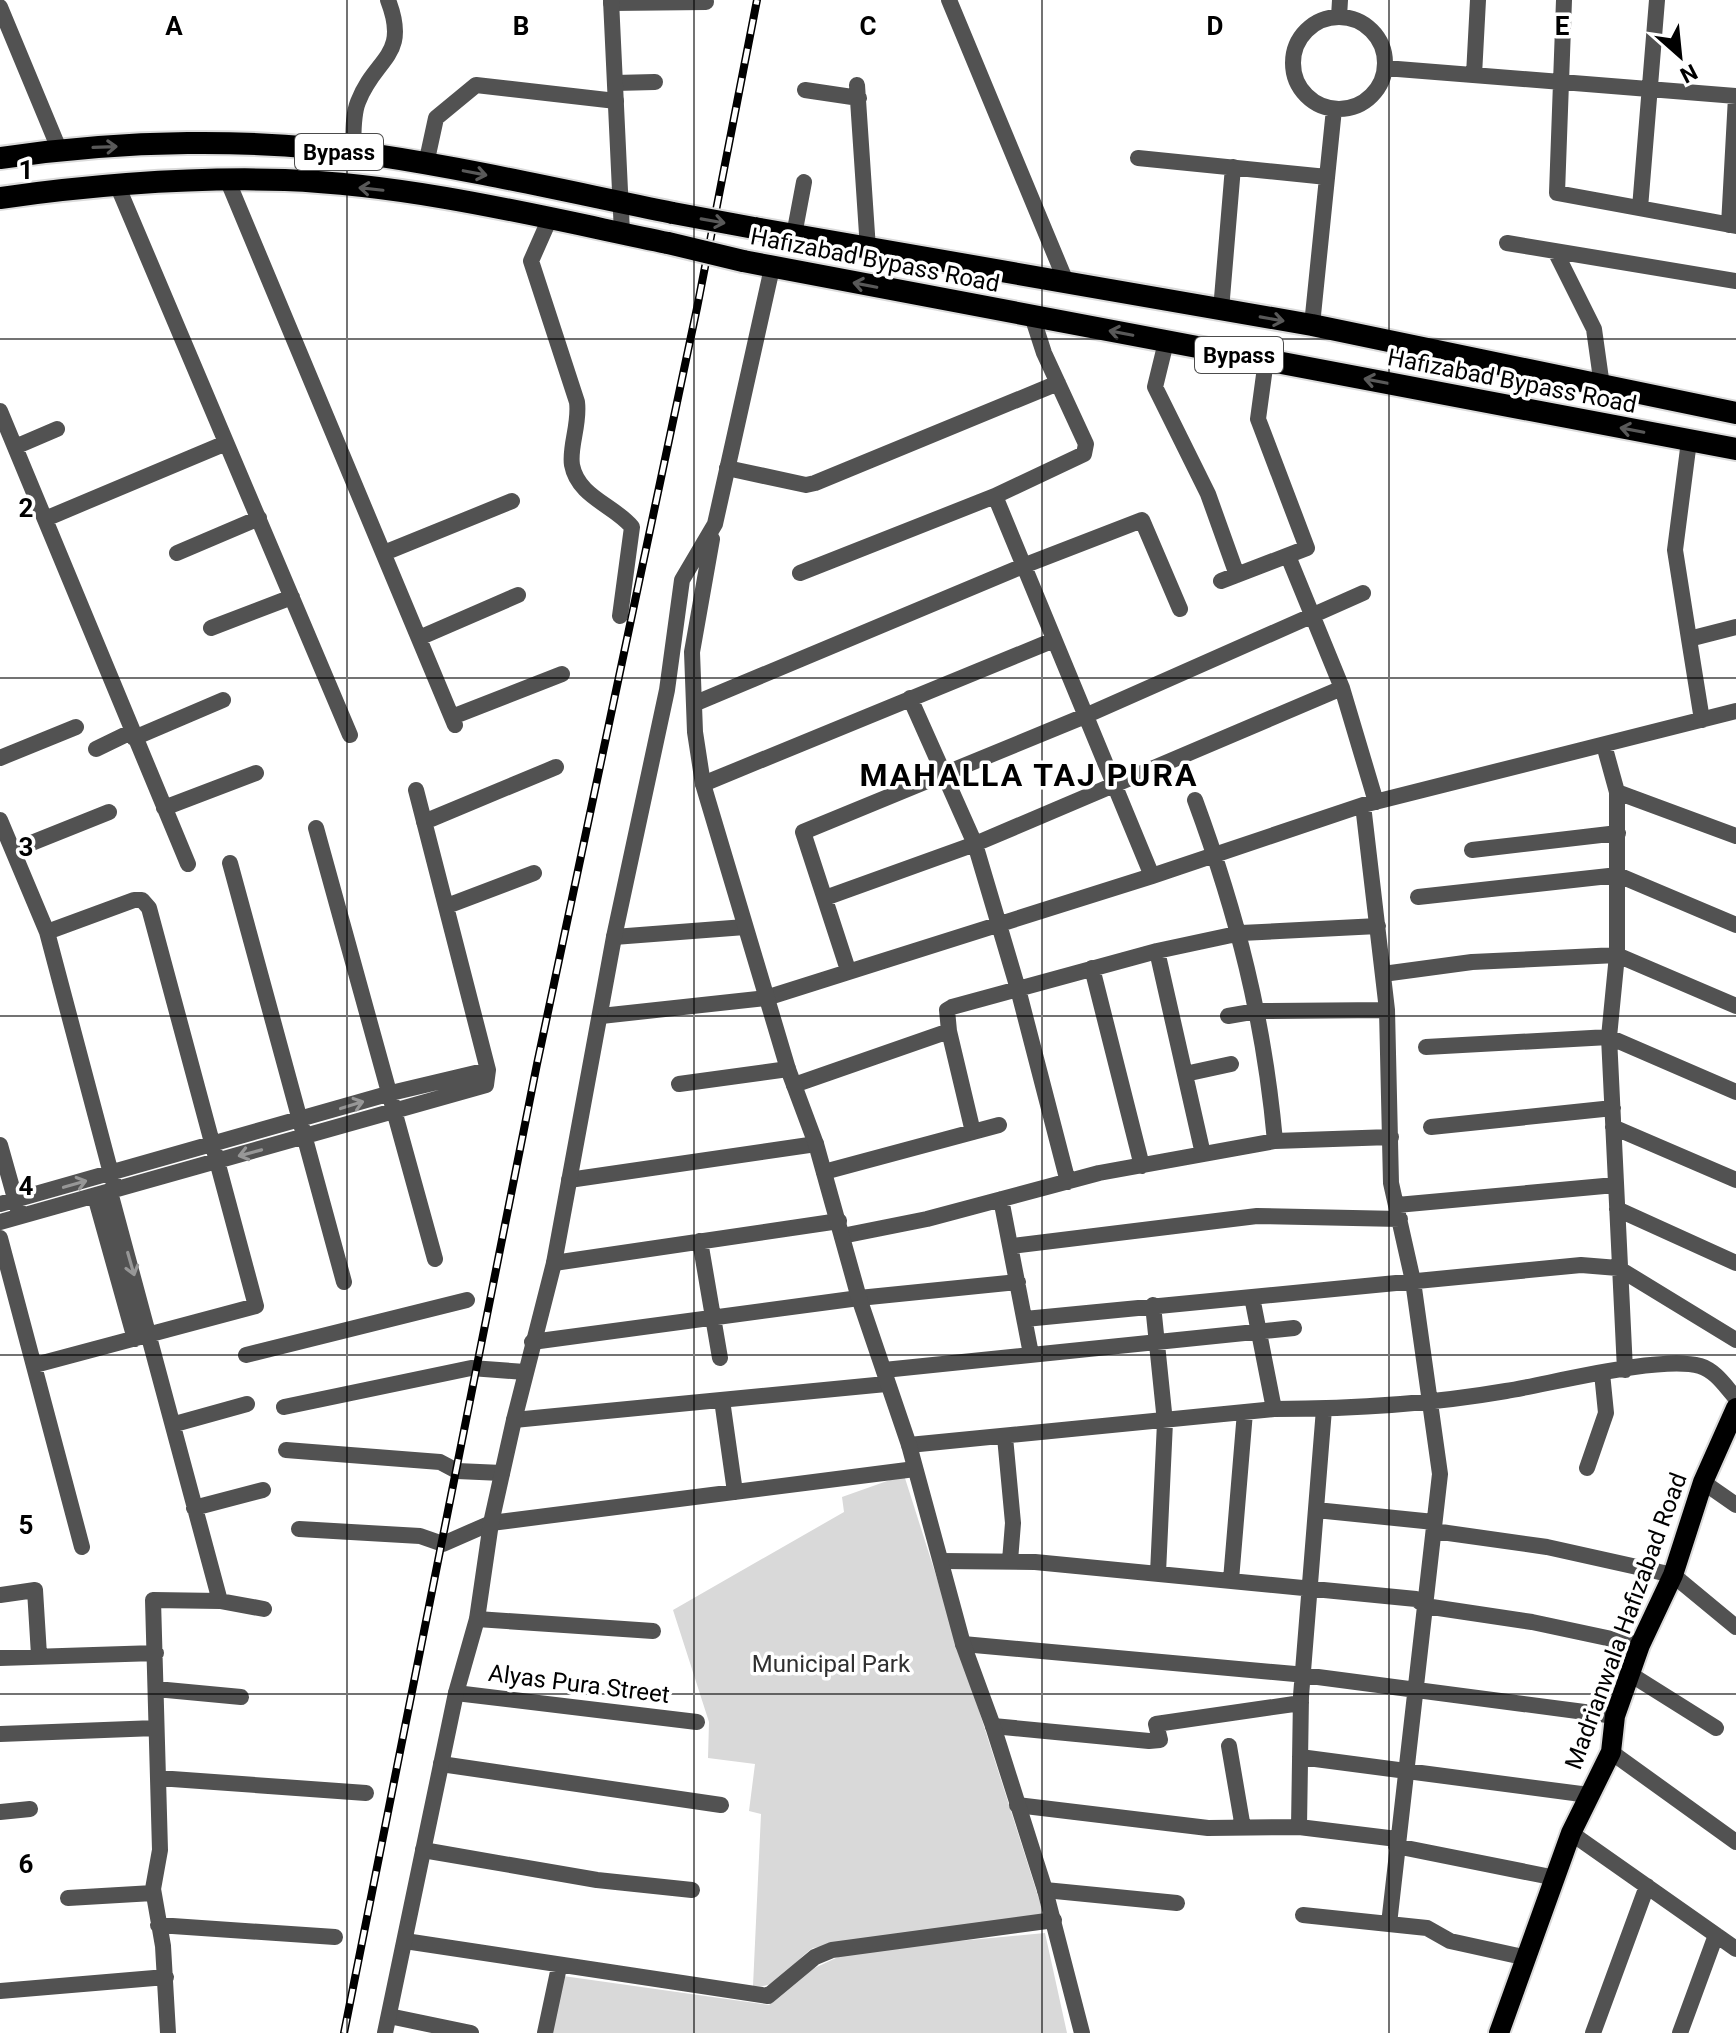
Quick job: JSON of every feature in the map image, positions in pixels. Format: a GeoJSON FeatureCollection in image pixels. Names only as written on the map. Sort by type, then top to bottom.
{"type":"FeatureCollection","features":[{"type":"Feature","properties":{"kind":"highway","name":"Hafizabad Bypass Road"},"geometry":{"type":"LineString","coordinates":[[0,158],[59,149],[215,143],[353,153],[426,164],[868,249],[1312,325],[1736,413]]}},
{"type":"Feature","properties":{"kind":"highway","name":"Hafizabad Bypass Road"},"geometry":{"type":"LineString","coordinates":[[0,198],[227,179],[369,188],[454,199],[772,268],[1736,449]]}},
{"type":"Feature","properties":{"kind":"main road","name":"Madrianwala Hafizabad Road"},"geometry":{"type":"LineString","coordinates":[[1499,2033],[1571,1833],[1611,1752],[1615,1716],[1640,1645],[1673,1575],[1703,1482],[1736,1408]]}},
{"type":"Feature","properties":{"kind":"street"},"geometry":{"type":"LineString","coordinates":[[353,153],[358,102],[386,60],[397,33],[388,0]]}},
{"type":"Feature","properties":{"kind":"street"},"geometry":{"type":"LineString","coordinates":[[949,0],[1067,284]]}},
{"type":"Feature","properties":{"kind":"street"},"geometry":{"type":"LineString","coordinates":[[1339,17],[1340,0]]}},
{"type":"Feature","properties":{"kind":"street"},"geometry":{"type":"LineString","coordinates":[[1474,75],[1478,0]]}},
{"type":"Feature","properties":{"kind":"street"},"geometry":{"type":"LineString","coordinates":[[1385,68],[1558,81],[1736,96],[1733,226],[1557,193],[1558,81],[1564,0]]}},
{"type":"Feature","properties":{"kind":"street"},"geometry":{"type":"LineString","coordinates":[[1640,208],[1657,0]]}},
{"type":"Feature","properties":{"kind":"street"},"geometry":{"type":"LineString","coordinates":[[622,233],[611,2],[706,2]]}},
{"type":"Feature","properties":{"kind":"street"},"geometry":{"type":"LineString","coordinates":[[0,7],[59,149]]}},
{"type":"Feature","properties":{"kind":"street"},"geometry":{"type":"LineString","coordinates":[[1339,17],[1361,23],[1375,34],[1383,50],[1385,68],[1379,85],[1368,98],[1352,107],[1334,109],[1317,103],[1303,92],[1295,76],[1293,58],[1299,41],[1310,28],[1339,17]]}},
{"type":"Feature","properties":{"kind":"street"},"geometry":{"type":"LineString","coordinates":[[615,83],[655,82]]}},
{"type":"Feature","properties":{"kind":"street"},"geometry":{"type":"LineString","coordinates":[[426,164],[436,118],[476,85],[616,101]]}},
{"type":"Feature","properties":{"kind":"street"},"geometry":{"type":"LineString","coordinates":[[805,90],[858,91],[868,249]]}},
{"type":"Feature","properties":{"kind":"street"},"geometry":{"type":"LineString","coordinates":[[1312,325],[1334,109]]}},
{"type":"Feature","properties":{"kind":"street"},"geometry":{"type":"LineString","coordinates":[[1138,158],[1327,177]]}},
{"type":"Feature","properties":{"kind":"street"},"geometry":{"type":"LineString","coordinates":[[1221,310],[1233,167]]}},
{"type":"Feature","properties":{"kind":"street"},"geometry":{"type":"LineString","coordinates":[[227,179],[454,721],[562,674]]}},
{"type":"Feature","properties":{"kind":"street"},"geometry":{"type":"LineString","coordinates":[[794,235],[804,182]]}},
{"type":"Feature","properties":{"kind":"street"},"geometry":{"type":"LineString","coordinates":[[118,187],[350,735]]}},
{"type":"Feature","properties":{"kind":"street"},"geometry":{"type":"LineString","coordinates":[[550,218],[531,261],[577,402],[580,420],[572,465],[587,492],[600,504],[622,515],[632,527],[620,616]]}},
{"type":"Feature","properties":{"kind":"street"},"geometry":{"type":"LineString","coordinates":[[1507,243],[1736,281]]}},
{"type":"Feature","properties":{"kind":"street"},"geometry":{"type":"LineString","coordinates":[[1555,251],[1594,329],[1602,386]]}},
{"type":"Feature","properties":{"kind":"street"},"geometry":{"type":"LineString","coordinates":[[772,268],[715,524],[692,652],[695,732],[703,784],[766,998],[816,1144],[859,1298],[909,1445],[963,1644],[993,1726],[1045,1890],[1082,2033]]}},
{"type":"Feature","properties":{"kind":"street"},"geometry":{"type":"LineString","coordinates":[[800,573],[995,496],[1087,449],[1032,316]]}},
{"type":"Feature","properties":{"kind":"street"},"geometry":{"type":"LineString","coordinates":[[1166,342],[1155,387],[1208,494],[1229,578],[1307,548],[1258,419],[1266,360]]}},
{"type":"Feature","properties":{"kind":"street"},"geometry":{"type":"LineString","coordinates":[[727,468],[806,485],[815,483],[1058,383]]}},
{"type":"Feature","properties":{"kind":"street"},"geometry":{"type":"LineString","coordinates":[[0,411],[188,864]]}},
{"type":"Feature","properties":{"kind":"street"},"geometry":{"type":"LineString","coordinates":[[15,447],[57,429]]}},
{"type":"Feature","properties":{"kind":"street"},"geometry":{"type":"LineString","coordinates":[[1689,441],[1675,550],[1702,720]]}},
{"type":"Feature","properties":{"kind":"street"},"geometry":{"type":"LineString","coordinates":[[45,519],[226,443]]}},
{"type":"Feature","properties":{"kind":"street"},"geometry":{"type":"LineString","coordinates":[[995,496],[1152,876]]}},
{"type":"Feature","properties":{"kind":"street"},"geometry":{"type":"LineString","coordinates":[[384,553],[512,501]]}},
{"type":"Feature","properties":{"kind":"street"},"geometry":{"type":"LineString","coordinates":[[177,553],[259,518]]}},
{"type":"Feature","properties":{"kind":"street"},"geometry":{"type":"LineString","coordinates":[[696,703],[1023,566],[1142,520],[1180,609]]}},
{"type":"Feature","properties":{"kind":"street"},"geometry":{"type":"LineString","coordinates":[[471,2033],[387,2024],[456,1693],[477,1619],[491,1523],[532,1342],[554,1263],[614,937],[667,690],[682,580],[715,524]]}},
{"type":"Feature","properties":{"kind":"street"},"geometry":{"type":"LineString","coordinates":[[1288,556],[1342,688],[1370,804],[1387,1010],[1391,1183],[1413,1281],[1440,1474],[1389,1924]]}},
{"type":"Feature","properties":{"kind":"street"},"geometry":{"type":"LineString","coordinates":[[848,970],[803,832],[1085,716],[1363,593]]}},
{"type":"Feature","properties":{"kind":"street"},"geometry":{"type":"LineString","coordinates":[[419,638],[518,595]]}},
{"type":"Feature","properties":{"kind":"street"},"geometry":{"type":"LineString","coordinates":[[211,628],[292,597]]}},
{"type":"Feature","properties":{"kind":"street"},"geometry":{"type":"LineString","coordinates":[[1689,639],[1736,627]]}},
{"type":"Feature","properties":{"kind":"street"},"geometry":{"type":"LineString","coordinates":[[703,784],[1054,640]]}},
{"type":"Feature","properties":{"kind":"street"},"geometry":{"type":"LineString","coordinates":[[825,898],[975,844],[1342,688]]}},
{"type":"Feature","properties":{"kind":"street"},"geometry":{"type":"LineString","coordinates":[[910,698],[975,844],[1000,923],[1068,1182]]}},
{"type":"Feature","properties":{"kind":"street"},"geometry":{"type":"LineString","coordinates":[[96,749],[223,700]]}},
{"type":"Feature","properties":{"kind":"street"},"geometry":{"type":"LineString","coordinates":[[601,1016],[766,998],[1370,804],[1736,711]]}},
{"type":"Feature","properties":{"kind":"street"},"geometry":{"type":"LineString","coordinates":[[0,758],[76,727]]}},
{"type":"Feature","properties":{"kind":"street"},"geometry":{"type":"LineString","coordinates":[[1604,745],[1617,792],[1617,955],[1609,1037],[1625,1370]]}},
{"type":"Feature","properties":{"kind":"street"},"geometry":{"type":"LineString","coordinates":[[424,822],[556,767]]}},
{"type":"Feature","properties":{"kind":"street"},"geometry":{"type":"LineString","coordinates":[[164,808],[256,773]]}},
{"type":"Feature","properties":{"kind":"street"},"geometry":{"type":"LineString","coordinates":[[416,790],[487,1078]]}},
{"type":"Feature","properties":{"kind":"street"},"geometry":{"type":"LineString","coordinates":[[1617,792],[1736,836]]}},
{"type":"Feature","properties":{"kind":"street"},"geometry":{"type":"LineString","coordinates":[[1195,800],[1241,933],[1268,1058],[1275,1141]]}},
{"type":"Feature","properties":{"kind":"street"},"geometry":{"type":"LineString","coordinates":[[14,850],[109,812]]}},
{"type":"Feature","properties":{"kind":"street"},"geometry":{"type":"LineString","coordinates":[[0,820],[47,932],[112,1173],[107,1193],[143,1338],[175,1424],[220,1601]]}},
{"type":"Feature","properties":{"kind":"street"},"geometry":{"type":"LineString","coordinates":[[316,828],[435,1259]]}},
{"type":"Feature","properties":{"kind":"street"},"geometry":{"type":"LineString","coordinates":[[1472,850],[1618,833]]}},
{"type":"Feature","properties":{"kind":"street"},"geometry":{"type":"LineString","coordinates":[[230,863],[344,1282]]}},
{"type":"Feature","properties":{"kind":"street"},"geometry":{"type":"LineString","coordinates":[[447,906],[534,873]]}},
{"type":"Feature","properties":{"kind":"street"},"geometry":{"type":"LineString","coordinates":[[1418,897],[1618,875],[1736,925]]}},
{"type":"Feature","properties":{"kind":"street"},"geometry":{"type":"LineString","coordinates":[[35,1365],[256,1306],[149,908],[142,900],[134,900],[47,932]]}},
{"type":"Feature","properties":{"kind":"street"},"geometry":{"type":"LineString","coordinates":[[973,1132],[949,1031],[947,1010],[1092,968],[1241,933],[1378,926]]}},
{"type":"Feature","properties":{"kind":"street"},"geometry":{"type":"LineString","coordinates":[[614,937],[745,927]]}},
{"type":"Feature","properties":{"kind":"street"},"geometry":{"type":"LineString","coordinates":[[1157,951],[1203,1154]]}},
{"type":"Feature","properties":{"kind":"street"},"geometry":{"type":"LineString","coordinates":[[1383,974],[1472,962],[1617,955],[1736,1006]]}},
{"type":"Feature","properties":{"kind":"street"},"geometry":{"type":"LineString","coordinates":[[1092,968],[1142,1166]]}},
{"type":"Feature","properties":{"kind":"street"},"geometry":{"type":"LineString","coordinates":[[1228,1016],[1257,1011],[1387,1010]]}},
{"type":"Feature","properties":{"kind":"street"},"geometry":{"type":"LineString","coordinates":[[679,1084],[791,1077],[949,1031]]}},
{"type":"Feature","properties":{"kind":"street"},"geometry":{"type":"LineString","coordinates":[[1426,1047],[1609,1037],[1736,1092]]}},
{"type":"Feature","properties":{"kind":"street"},"geometry":{"type":"LineString","coordinates":[[1185,1074],[1231,1064]]}},
{"type":"Feature","properties":{"kind":"street"},"geometry":{"type":"LineString","coordinates":[[0,1222],[12,1207],[112,1173],[391,1093],[487,1078]]}},
{"type":"Feature","properties":{"kind":"street"},"geometry":{"type":"LineString","coordinates":[[12,1207],[107,1193],[396,1113],[487,1078]]}},
{"type":"Feature","properties":{"kind":"street"},"geometry":{"type":"LineString","coordinates":[[1431,1127],[1613,1108]]}},
{"type":"Feature","properties":{"kind":"street"},"geometry":{"type":"LineString","coordinates":[[824,1172],[999,1125]]}},
{"type":"Feature","properties":{"kind":"street"},"geometry":{"type":"LineString","coordinates":[[1613,1127],[1736,1180]]}},
{"type":"Feature","properties":{"kind":"street"},"geometry":{"type":"LineString","coordinates":[[554,1263],[700,1241],[927,1219],[1068,1182],[1275,1141],[1391,1137]]}},
{"type":"Feature","properties":{"kind":"street"},"geometry":{"type":"LineString","coordinates":[[569,1180],[816,1144]]}},
{"type":"Feature","properties":{"kind":"street"},"geometry":{"type":"LineString","coordinates":[[0,1145],[12,1207]]}},
{"type":"Feature","properties":{"kind":"street"},"geometry":{"type":"LineString","coordinates":[[1012,1246],[1257,1216],[1398,1212],[1615,1185]]}},
{"type":"Feature","properties":{"kind":"street"},"geometry":{"type":"LineString","coordinates":[[1001,1199],[1031,1354]]}},
{"type":"Feature","properties":{"kind":"street"},"geometry":{"type":"LineString","coordinates":[[1617,1209],[1736,1263]]}},
{"type":"Feature","properties":{"kind":"street"},"geometry":{"type":"LineString","coordinates":[[0,1238],[82,1547]]}},
{"type":"Feature","properties":{"kind":"street"},"geometry":{"type":"LineString","coordinates":[[700,1241],[720,1358]]}},
{"type":"Feature","properties":{"kind":"street"},"geometry":{"type":"LineString","coordinates":[[1025,1319],[1581,1265],[1618,1268],[1736,1340]]}},
{"type":"Feature","properties":{"kind":"street"},"geometry":{"type":"LineString","coordinates":[[532,1342],[859,1298],[1018,1282]]}},
{"type":"Feature","properties":{"kind":"street"},"geometry":{"type":"LineString","coordinates":[[1252,1297],[1274,1409]]}},
{"type":"Feature","properties":{"kind":"street"},"geometry":{"type":"LineString","coordinates":[[246,1355],[467,1300]]}},
{"type":"Feature","properties":{"kind":"street"},"geometry":{"type":"LineString","coordinates":[[1153,1305],[1165,1422],[1158,1573]]}},
{"type":"Feature","properties":{"kind":"street"},"geometry":{"type":"LineString","coordinates":[[514,1420],[722,1400],[1031,1354],[1294,1328]]}},
{"type":"Feature","properties":{"kind":"street"},"geometry":{"type":"LineString","coordinates":[[909,1445],[1274,1409],[1324,1409],[1503,1392],[1602,1373],[1699,1365],[1713,1372],[1736,1398]]}},
{"type":"Feature","properties":{"kind":"street"},"geometry":{"type":"LineString","coordinates":[[284,1407],[471,1368],[525,1372]]}},
{"type":"Feature","properties":{"kind":"street"},"geometry":{"type":"LineString","coordinates":[[1587,1468],[1606,1413],[1602,1373]]}},
{"type":"Feature","properties":{"kind":"street"},"geometry":{"type":"LineString","coordinates":[[722,1400],[735,1492]]}},
{"type":"Feature","properties":{"kind":"street"},"geometry":{"type":"LineString","coordinates":[[175,1424],[247,1404]]}},
{"type":"Feature","properties":{"kind":"street"},"geometry":{"type":"LineString","coordinates":[[1299,1827],[1301,1703],[1306,1676],[1324,1409]]}},
{"type":"Feature","properties":{"kind":"street"},"geometry":{"type":"LineString","coordinates":[[1231,1580],[1245,1412]]}},
{"type":"Feature","properties":{"kind":"street"},"geometry":{"type":"LineString","coordinates":[[1005,1437],[1013,1523],[1010,1561]]}},
{"type":"Feature","properties":{"kind":"street"},"geometry":{"type":"LineString","coordinates":[[286,1450],[440,1462],[457,1471],[502,1473]]}},
{"type":"Feature","properties":{"kind":"street"},"geometry":{"type":"LineString","coordinates":[[299,1529],[420,1536],[443,1544],[491,1523],[915,1469]]}},
{"type":"Feature","properties":{"kind":"street"},"geometry":{"type":"LineString","coordinates":[[1703,1482],[1736,1505]]}},
{"type":"Feature","properties":{"kind":"street"},"geometry":{"type":"LineString","coordinates":[[194,1508],[263,1490]]}},
{"type":"Feature","properties":{"kind":"street"},"geometry":{"type":"LineString","coordinates":[[1316,1510],[1434,1526],[1673,1575],[1736,1627]]}},
{"type":"Feature","properties":{"kind":"street"},"geometry":{"type":"LineString","coordinates":[[942,1561],[1010,1561],[1416,1599],[1425,1606],[1532,1622],[1640,1645]]}},
{"type":"Feature","properties":{"kind":"street"},"geometry":{"type":"LineString","coordinates":[[0,1595],[35,1590],[39,1655]]}},
{"type":"Feature","properties":{"kind":"street"},"geometry":{"type":"LineString","coordinates":[[168,2033],[166,1977],[153,1893],[160,1850],[153,1600],[220,1601],[264,1609]]}},
{"type":"Feature","properties":{"kind":"street"},"geometry":{"type":"LineString","coordinates":[[477,1619],[653,1631]]}},
{"type":"Feature","properties":{"kind":"street"},"geometry":{"type":"LineString","coordinates":[[963,1644],[1306,1676],[1417,1693],[1615,1716]]}},
{"type":"Feature","properties":{"kind":"street"},"geometry":{"type":"LineString","coordinates":[[0,1658],[156,1653]]}},
{"type":"Feature","properties":{"kind":"street"},"geometry":{"type":"LineString","coordinates":[[1630,1674],[1716,1728]]}},
{"type":"Feature","properties":{"kind":"street"},"geometry":{"type":"LineString","coordinates":[[156,1689],[241,1697]]}},
{"type":"Feature","properties":{"kind":"street","name":"Alyas Pura Street"},"geometry":{"type":"LineString","coordinates":[[456,1693],[697,1722]]}},
{"type":"Feature","properties":{"kind":"street"},"geometry":{"type":"LineString","coordinates":[[993,1726],[1149,1741],[1160,1740],[1156,1724],[1301,1703]]}},
{"type":"Feature","properties":{"kind":"street"},"geometry":{"type":"LineString","coordinates":[[0,1734],[156,1728]]}},
{"type":"Feature","properties":{"kind":"street"},"geometry":{"type":"LineString","coordinates":[[1229,1746],[1243,1828]]}},
{"type":"Feature","properties":{"kind":"street"},"geometry":{"type":"LineString","coordinates":[[1611,1752],[1736,1842]]}},
{"type":"Feature","properties":{"kind":"street"},"geometry":{"type":"LineString","coordinates":[[1300,1757],[1589,1795]]}},
{"type":"Feature","properties":{"kind":"street"},"geometry":{"type":"LineString","coordinates":[[441,1764],[721,1805]]}},
{"type":"Feature","properties":{"kind":"street"},"geometry":{"type":"LineString","coordinates":[[158,1778],[366,1793]]}},
{"type":"Feature","properties":{"kind":"street"},"geometry":{"type":"LineString","coordinates":[[1017,1805],[1208,1828],[1299,1827],[1396,1842],[1556,1878]]}},
{"type":"Feature","properties":{"kind":"street"},"geometry":{"type":"LineString","coordinates":[[0,1812],[30,1809]]}},
{"type":"Feature","properties":{"kind":"street"},"geometry":{"type":"LineString","coordinates":[[1571,1833],[1736,1949]]}},
{"type":"Feature","properties":{"kind":"street"},"geometry":{"type":"LineString","coordinates":[[423,1850],[597,1880],[692,1890]]}},
{"type":"Feature","properties":{"kind":"street"},"geometry":{"type":"LineString","coordinates":[[1593,2033],[1647,1886]]}},
{"type":"Feature","properties":{"kind":"street"},"geometry":{"type":"LineString","coordinates":[[1045,1890],[1177,1903]]}},
{"type":"Feature","properties":{"kind":"street"},"geometry":{"type":"LineString","coordinates":[[68,1898],[153,1893]]}},
{"type":"Feature","properties":{"kind":"street"},"geometry":{"type":"LineString","coordinates":[[1303,1915],[1427,1928],[1450,1941],[1527,1958]]}},
{"type":"Feature","properties":{"kind":"street"},"geometry":{"type":"LineString","coordinates":[[405,1941],[559,1967],[768,1996],[815,1957],[832,1950],[1054,1920]]}},
{"type":"Feature","properties":{"kind":"street"},"geometry":{"type":"LineString","coordinates":[[158,1925],[335,1937]]}},
{"type":"Feature","properties":{"kind":"street"},"geometry":{"type":"LineString","coordinates":[[1680,2033],[1716,1935]]}},
{"type":"Feature","properties":{"kind":"street"},"geometry":{"type":"LineString","coordinates":[[545,2033],[559,1967]]}},
{"type":"Feature","properties":{"kind":"street"},"geometry":{"type":"LineString","coordinates":[[0,1991],[166,1977]]}},
{"type":"Feature","properties":{"kind":"green space","name":"Municipal Park"},"geometry":{"type":"Polygon","coordinates":[[[904,1475],[1044,1915],[813,1948],[778,1980],[753,1986],[761,1814],[749,1811],[755,1764],[708,1758],[709,1722],[673,1610],[844,1512],[842,1497],[904,1475]]]}},
{"type":"Feature","properties":{"kind":"green space"},"geometry":{"type":"Polygon","coordinates":[[[1045,1933],[1067,2033],[551,2033],[563,1976],[769,2005],[806,1972],[851,1951],[1045,1933]]]}},
{"type":"Feature","properties":{"kind":"railway"},"geometry":{"type":"LineString","coordinates":[[344,2033],[537,1064],[697,308],[757,0]]}},
{"type":"Feature","properties":{"kind":"district","name":"MAHALLA TAJ PURA"},"geometry":{"type":"Point","coordinates":[1029,775]}}]}
